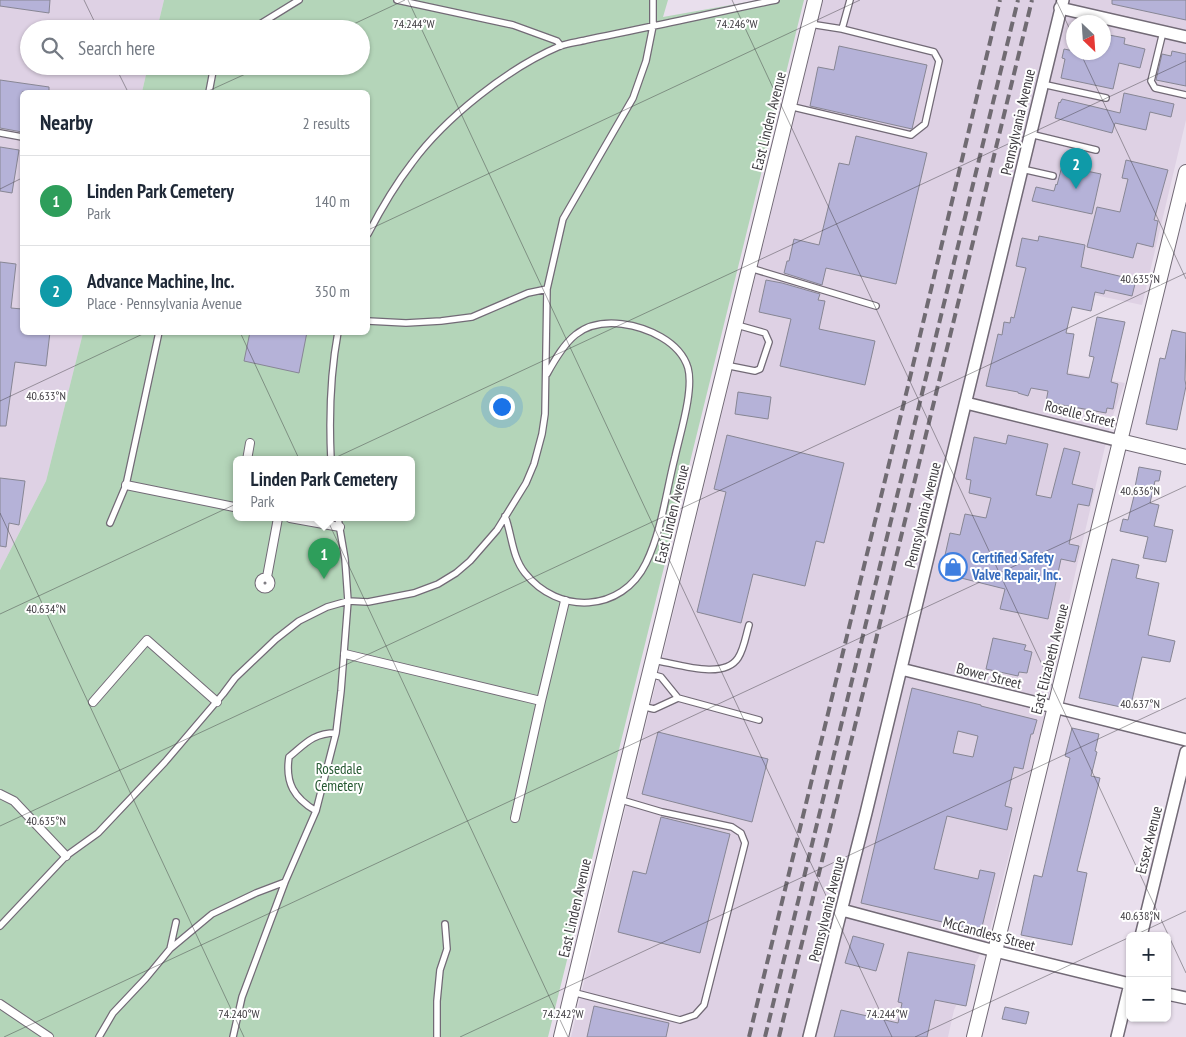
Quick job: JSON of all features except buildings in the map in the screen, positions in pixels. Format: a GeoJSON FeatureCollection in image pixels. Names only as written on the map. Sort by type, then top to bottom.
{"type":"FeatureCollection","features":[{"type":"Feature","properties":{"kind":"street","name":"East Linden Avenue"},"geometry":{"type":"LineString","coordinates":[[561,1037],[815,0]]}},
{"type":"Feature","properties":{"kind":"street"},"geometry":{"type":"LineString","coordinates":[[1062,4],[1186,37]]}},
{"type":"Feature","properties":{"kind":"street","name":"Pennsylvania Avenue"},"geometry":{"type":"LineString","coordinates":[[809,1037],[842,910],[1062,4]]}},
{"type":"Feature","properties":{"kind":"street","name":"East Elizabeth Avenue"},"geometry":{"type":"LineString","coordinates":[[974,1037],[1186,172]]}},
{"type":"Feature","properties":{"kind":"street","name":"Roselle Street"},"geometry":{"type":"LineString","coordinates":[[966,403],[1186,457]]}},
{"type":"Feature","properties":{"kind":"street"},"geometry":{"type":"LineString","coordinates":[[248,456],[250,443]]}},
{"type":"Feature","properties":{"kind":"street"},"geometry":{"type":"LineString","coordinates":[[126,485],[233,506]]}},
{"type":"Feature","properties":{"kind":"street"},"geometry":{"type":"LineString","coordinates":[[267,577],[277,521]]}},
{"type":"Feature","properties":{"kind":"street"},"geometry":{"type":"LineString","coordinates":[[307,521],[340,527]]}},
{"type":"Feature","properties":{"kind":"street"},"geometry":{"type":"LineString","coordinates":[[515,818],[565,601]]}},
{"type":"Feature","properties":{"kind":"street"},"geometry":{"type":"LineString","coordinates":[[93,702],[147,640],[217,702]]}},
{"type":"Feature","properties":{"kind":"street"},"geometry":{"type":"LineString","coordinates":[[345,654],[541,701]]}},
{"type":"Feature","properties":{"kind":"street","name":"Bower Street"},"geometry":{"type":"LineString","coordinates":[[901,669],[1186,740]]}},
{"type":"Feature","properties":{"kind":"street","name":"Essex Avenue"},"geometry":{"type":"LineString","coordinates":[[1143,932],[1186,752]]}},
{"type":"Feature","properties":{"kind":"street"},"geometry":{"type":"LineString","coordinates":[[0,794],[14,801],[66,856]]}},
{"type":"Feature","properties":{"kind":"street","name":"McCandless Street"},"geometry":{"type":"LineString","coordinates":[[842,910],[995,951],[1126,983]]}},
{"type":"Feature","properties":{"kind":"street"},"geometry":{"type":"LineString","coordinates":[[1171,995],[1186,998]]}},
{"type":"Feature","properties":{"kind":"street"},"geometry":{"type":"LineString","coordinates":[[1117,1037],[1126,1000]]}},
{"type":"Feature","properties":{"kind":"street"},"geometry":{"type":"LineString","coordinates":[[0,1004],[38,1034],[49,1037]]}},
{"type":"Feature","properties":{"kind":"lane"},"geometry":{"type":"LineString","coordinates":[[267,20],[299,0]]}},
{"type":"Feature","properties":{"kind":"lane"},"geometry":{"type":"LineString","coordinates":[[397,0],[513,26],[557,40],[562,46]]}},
{"type":"Feature","properties":{"kind":"lane"},"geometry":{"type":"LineString","coordinates":[[0,926],[66,856],[98,833],[166,762],[235,678],[276,639],[299,621],[327,607],[348,601],[368,602],[393,598],[438,584],[456,574],[470,561],[496,530],[526,483],[534,464],[542,434],[545,414],[547,289],[563,219],[633,98],[646,61],[653,26],[653,0]]}},
{"type":"Feature","properties":{"kind":"lane"},"geometry":{"type":"LineString","coordinates":[[370,231],[399,181],[413,161],[435,136],[480,96],[533,60],[562,46],[624,31],[776,0]]}},
{"type":"Feature","properties":{"kind":"lane"},"geometry":{"type":"LineString","coordinates":[[842,29],[850,0]]}},
{"type":"Feature","properties":{"kind":"lane"},"geometry":{"type":"LineString","coordinates":[[790,106],[911,134],[925,124],[939,61],[934,52],[842,29],[810,24]]}},
{"type":"Feature","properties":{"kind":"lane"},"geometry":{"type":"LineString","coordinates":[[1163,32],[1151,81],[1152,85],[1154,88],[1186,95]]}},
{"type":"Feature","properties":{"kind":"lane"},"geometry":{"type":"LineString","coordinates":[[209,90],[212,75]]}},
{"type":"Feature","properties":{"kind":"lane"},"geometry":{"type":"LineString","coordinates":[[1042,84],[1106,98]]}},
{"type":"Feature","properties":{"kind":"lane"},"geometry":{"type":"LineString","coordinates":[[0,133],[20,136]]}},
{"type":"Feature","properties":{"kind":"lane"},"geometry":{"type":"LineString","coordinates":[[1030,134],[1096,150]]}},
{"type":"Feature","properties":{"kind":"lane"},"geometry":{"type":"LineString","coordinates":[[1022,169],[1054,176]]}},
{"type":"Feature","properties":{"kind":"lane"},"geometry":{"type":"LineString","coordinates":[[750,268],[876,306]]}},
{"type":"Feature","properties":{"kind":"lane"},"geometry":{"type":"LineString","coordinates":[[370,321],[406,323],[472,317],[528,293],[547,289]]}},
{"type":"Feature","properties":{"kind":"lane"},"geometry":{"type":"LineString","coordinates":[[505,516],[519,564],[545,593],[565,601],[601,602],[622,592],[639,574],[646,563],[661,520],[689,393],[688,368],[683,358],[671,343],[639,327],[606,322],[590,326],[572,336],[556,356],[546,375]]}},
{"type":"Feature","properties":{"kind":"lane"},"geometry":{"type":"LineString","coordinates":[[726,365],[755,371],[760,369],[769,342],[765,333],[736,325]]}},
{"type":"Feature","properties":{"kind":"lane"},"geometry":{"type":"LineString","coordinates":[[110,523],[126,485],[158,335]]}},
{"type":"Feature","properties":{"kind":"lane"},"geometry":{"type":"LineString","coordinates":[[331,456],[330,399],[333,358],[337,335]]}},
{"type":"Feature","properties":{"kind":"lane"},"geometry":{"type":"LineString","coordinates":[[233,1037],[242,997],[285,882],[316,811],[336,733],[345,654],[348,601],[345,559],[339,521]]}},
{"type":"Feature","properties":{"kind":"lane"},"geometry":{"type":"LineString","coordinates":[[653,660],[712,671],[723,669],[738,660],[749,625]]}},
{"type":"Feature","properties":{"kind":"lane"},"geometry":{"type":"LineString","coordinates":[[649,674],[661,677],[678,698],[759,720]]}},
{"type":"Feature","properties":{"kind":"lane"},"geometry":{"type":"LineString","coordinates":[[641,706],[654,708],[678,698]]}},
{"type":"Feature","properties":{"kind":"lane"},"geometry":{"type":"LineString","coordinates":[[316,811],[302,803],[290,786],[287,767],[289,757],[314,736],[336,733]]}},
{"type":"Feature","properties":{"kind":"lane"},"geometry":{"type":"LineString","coordinates":[[572,992],[680,1020],[695,1015],[704,1005],[744,843],[741,832],[732,827],[662,812],[618,799]]}},
{"type":"Feature","properties":{"kind":"lane"},"geometry":{"type":"LineString","coordinates":[[99,1037],[113,1013],[170,949],[212,914],[256,893],[285,882]]}},
{"type":"Feature","properties":{"kind":"lane"},"geometry":{"type":"LineString","coordinates":[[170,949],[176,922]]}},
{"type":"Feature","properties":{"kind":"lane"},"geometry":{"type":"LineString","coordinates":[[437,1037],[437,1001],[440,970],[447,949],[446,924]]}},
{"type":"Feature","properties":{"kind":"shaded area"},"geometry":{"type":"Polygon","coordinates":[[[0,0],[164,0],[159,20],[20,20],[20,75],[146,75],[142,90],[20,90],[20,335],[82,335],[46,481],[0,570],[0,0]]]}},
{"type":"Feature","properties":{"kind":"shaded area"},"geometry":{"type":"Polygon","coordinates":[[[823,0],[1186,0],[1186,120],[1142,305],[1076,291],[1066,329],[1066,372],[1125,383],[1112,418],[1075,574],[1046,710],[988,937],[954,1010],[948,1037],[571,1037],[823,0]]]}},
{"type":"Feature","properties":{"kind":"green space","name":"Rosedale Cemetery"},"geometry":{"type":"Polygon","coordinates":[[[164,0],[668,0],[663,17],[759,0],[804,0],[548,1037],[0,1037],[0,570],[46,481],[82,335],[370,335],[370,90],[142,90],[146,75],[370,75],[370,20],[159,20],[164,0]]]}},
{"type":"Feature","properties":{"kind":"railway"},"geometry":{"type":"LineString","coordinates":[[749,1037],[1000,0]]}},
{"type":"Feature","properties":{"kind":"railway"},"geometry":{"type":"LineString","coordinates":[[765,1037],[1018,0]]}},
{"type":"Feature","properties":{"kind":"railway"},"geometry":{"type":"LineString","coordinates":[[779,1037],[1032,0]]}},
{"type":"Feature","properties":{"kind":"place","name":"Advance Machine, Inc."},"geometry":{"type":"Point","coordinates":[1076,189]}},
{"type":"Feature","properties":{"kind":"place","name":"Certified Safety Valve Repair, Inc."},"geometry":{"type":"Point","coordinates":[953,567]}},
{"type":"Feature","properties":{"kind":"place","name":"Linden Park Cemetery"},"geometry":{"type":"Point","coordinates":[324,579]}}]}
